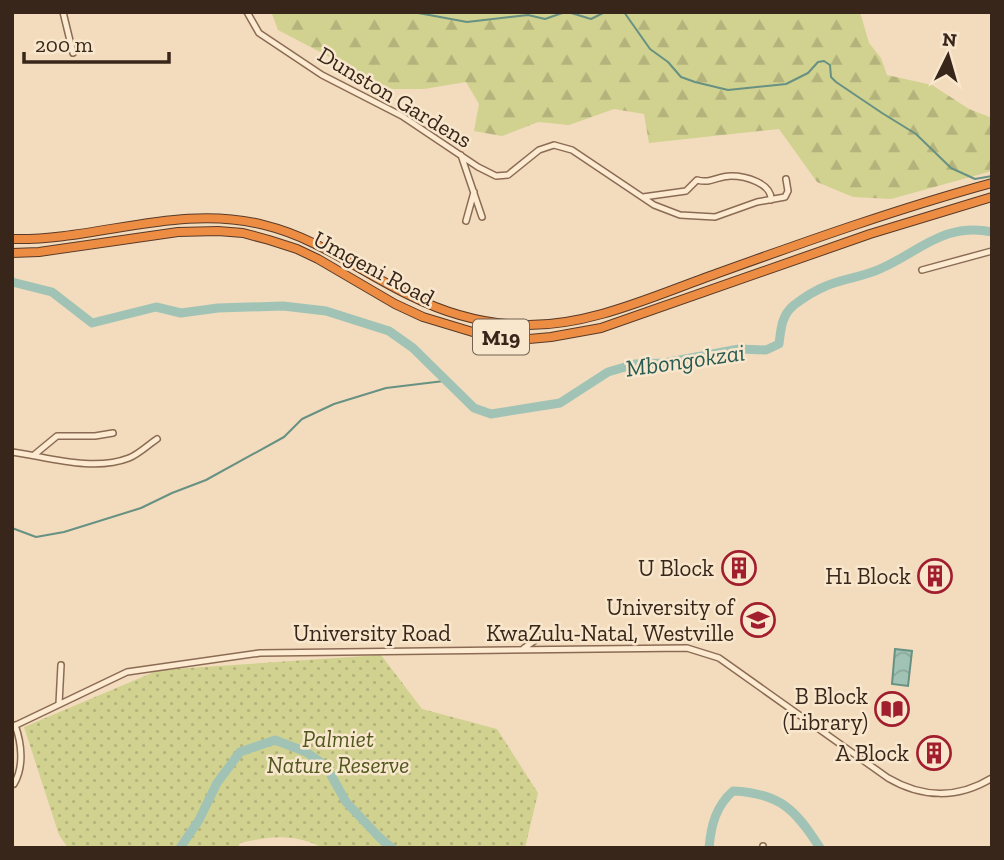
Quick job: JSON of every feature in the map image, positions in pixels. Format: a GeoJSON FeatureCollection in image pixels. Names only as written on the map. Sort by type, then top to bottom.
{"type":"FeatureCollection","features":[{"type":"Feature","properties":{"kind":"highway","name":"Umgeni Road"},"geometry":{"type":"LineString","coordinates":[[12,239],[70,235],[171,219],[209,218],[262,224],[311,240],[435,307],[486,321],[523,326],[600,314],[866,221],[992,183]]}},
{"type":"Feature","properties":{"kind":"highway","name":"Umgeni Road"},"geometry":{"type":"LineString","coordinates":[[12,253],[39,252],[198,230],[243,233],[297,248],[423,317],[476,333],[529,339],[601,328],[845,242],[992,197]]}},
{"type":"Feature","properties":{"kind":"street"},"geometry":{"type":"LineString","coordinates":[[63,12],[72,53]]}},
{"type":"Feature","properties":{"kind":"street","name":"Dunston Gardens"},"geometry":{"type":"LineString","coordinates":[[247,12],[259,33],[314,70],[402,116],[485,171],[502,176],[512,172],[544,147],[564,146],[585,157],[665,211],[699,218],[727,214],[757,202],[771,200]]}},
{"type":"Feature","properties":{"kind":"street"},"geometry":{"type":"LineString","coordinates":[[461,155],[482,217]]}},
{"type":"Feature","properties":{"kind":"street"},"geometry":{"type":"LineString","coordinates":[[643,197],[686,191],[697,180],[708,182],[731,176],[766,186],[771,200],[785,197],[788,191],[786,179]]}},
{"type":"Feature","properties":{"kind":"street"},"geometry":{"type":"LineString","coordinates":[[466,221],[474,192]]}},
{"type":"Feature","properties":{"kind":"street"},"geometry":{"type":"LineString","coordinates":[[922,270],[992,250]]}},
{"type":"Feature","properties":{"kind":"street"},"geometry":{"type":"LineString","coordinates":[[34,455],[57,436],[113,433]]}},
{"type":"Feature","properties":{"kind":"street"},"geometry":{"type":"LineString","coordinates":[[12,452],[83,463],[103,463],[129,458],[157,439]]}},
{"type":"Feature","properties":{"kind":"street"},"geometry":{"type":"LineString","coordinates":[[524,648],[543,635]]}},
{"type":"Feature","properties":{"kind":"street","name":"University Road"},"geometry":{"type":"LineString","coordinates":[[14,726],[127,672],[280,651],[673,648],[699,651],[719,658],[888,778],[904,786],[924,793],[953,793],[975,787],[992,778]]}},
{"type":"Feature","properties":{"kind":"street"},"geometry":{"type":"LineString","coordinates":[[59,704],[61,665]]}},
{"type":"Feature","properties":{"kind":"street"},"geometry":{"type":"LineString","coordinates":[[14,726],[19,739],[20,764],[19,776],[14,784]]}},
{"type":"Feature","properties":{"kind":"green space"},"geometry":{"type":"Polygon","coordinates":[[[860,12],[869,43],[881,58],[887,75],[932,85],[969,109],[992,118],[992,171],[891,199],[853,197],[817,182],[779,129],[649,143],[644,114],[614,109],[569,125],[538,122],[502,136],[474,131],[479,104],[466,82],[424,89],[391,89],[278,30],[272,14],[860,12]]]}},
{"type":"Feature","properties":{"kind":"green space","name":"Palmiet Nature Reserve"},"geometry":{"type":"Polygon","coordinates":[[[381,655],[422,709],[497,729],[538,793],[525,848],[323,848],[302,840],[282,837],[240,843],[238,848],[68,848],[59,835],[24,727],[159,670],[381,655]]]}},
{"type":"Feature","properties":{"kind":"water"},"geometry":{"type":"Polygon","coordinates":[[[895,649],[912,651],[908,686],[892,684],[895,649]]]}},
{"type":"Feature","properties":{"kind":"waterway"},"geometry":{"type":"LineString","coordinates":[[413,12],[467,22],[528,15],[545,19],[565,12]]}},
{"type":"Feature","properties":{"kind":"waterway"},"geometry":{"type":"LineString","coordinates":[[568,12],[591,19],[605,12]]}},
{"type":"Feature","properties":{"kind":"waterway"},"geometry":{"type":"LineString","coordinates":[[624,12],[650,49],[668,62],[681,77],[695,82],[728,90],[786,84],[808,73],[818,62],[824,61],[830,65],[831,77],[836,82],[916,134],[951,168],[975,179],[992,176]]}},
{"type":"Feature","properties":{"kind":"waterway","name":"Mbongokzai"},"geometry":{"type":"LineString","coordinates":[[12,282],[52,292],[92,323],[156,307],[181,313],[218,308],[283,306],[326,311],[389,331],[413,348],[474,408],[491,414],[560,403],[608,372],[635,364],[664,363],[739,349],[766,350],[779,344],[782,323],[790,309],[818,290],[875,271],[947,235],[960,231],[992,232]]}},
{"type":"Feature","properties":{"kind":"waterway"},"geometry":{"type":"LineString","coordinates":[[12,528],[36,537],[64,532],[141,508],[206,480],[284,437],[302,419],[334,404],[386,388],[444,381]]}},
{"type":"Feature","properties":{"kind":"waterway"},"geometry":{"type":"LineString","coordinates":[[180,848],[199,820],[217,783],[240,752],[275,740],[306,752],[326,766],[346,802],[392,848]]}},
{"type":"Feature","properties":{"kind":"waterway"},"geometry":{"type":"LineString","coordinates":[[709,848],[715,816],[733,791],[763,795],[785,806],[803,823],[820,848]]}},
{"type":"Feature","properties":{"kind":"place","name":"U Block"},"geometry":{"type":"Point","coordinates":[739,568]}},
{"type":"Feature","properties":{"kind":"place","name":"H1 Block"},"geometry":{"type":"Point","coordinates":[935,576]}},
{"type":"Feature","properties":{"kind":"place","name":"University of KwaZulu-Natal, Westville"},"geometry":{"type":"Point","coordinates":[758,620]}},
{"type":"Feature","properties":{"kind":"place","name":"B Block (Library)"},"geometry":{"type":"Point","coordinates":[892,709]}},
{"type":"Feature","properties":{"kind":"place","name":"A Block"},"geometry":{"type":"Point","coordinates":[934,753]}}]}
